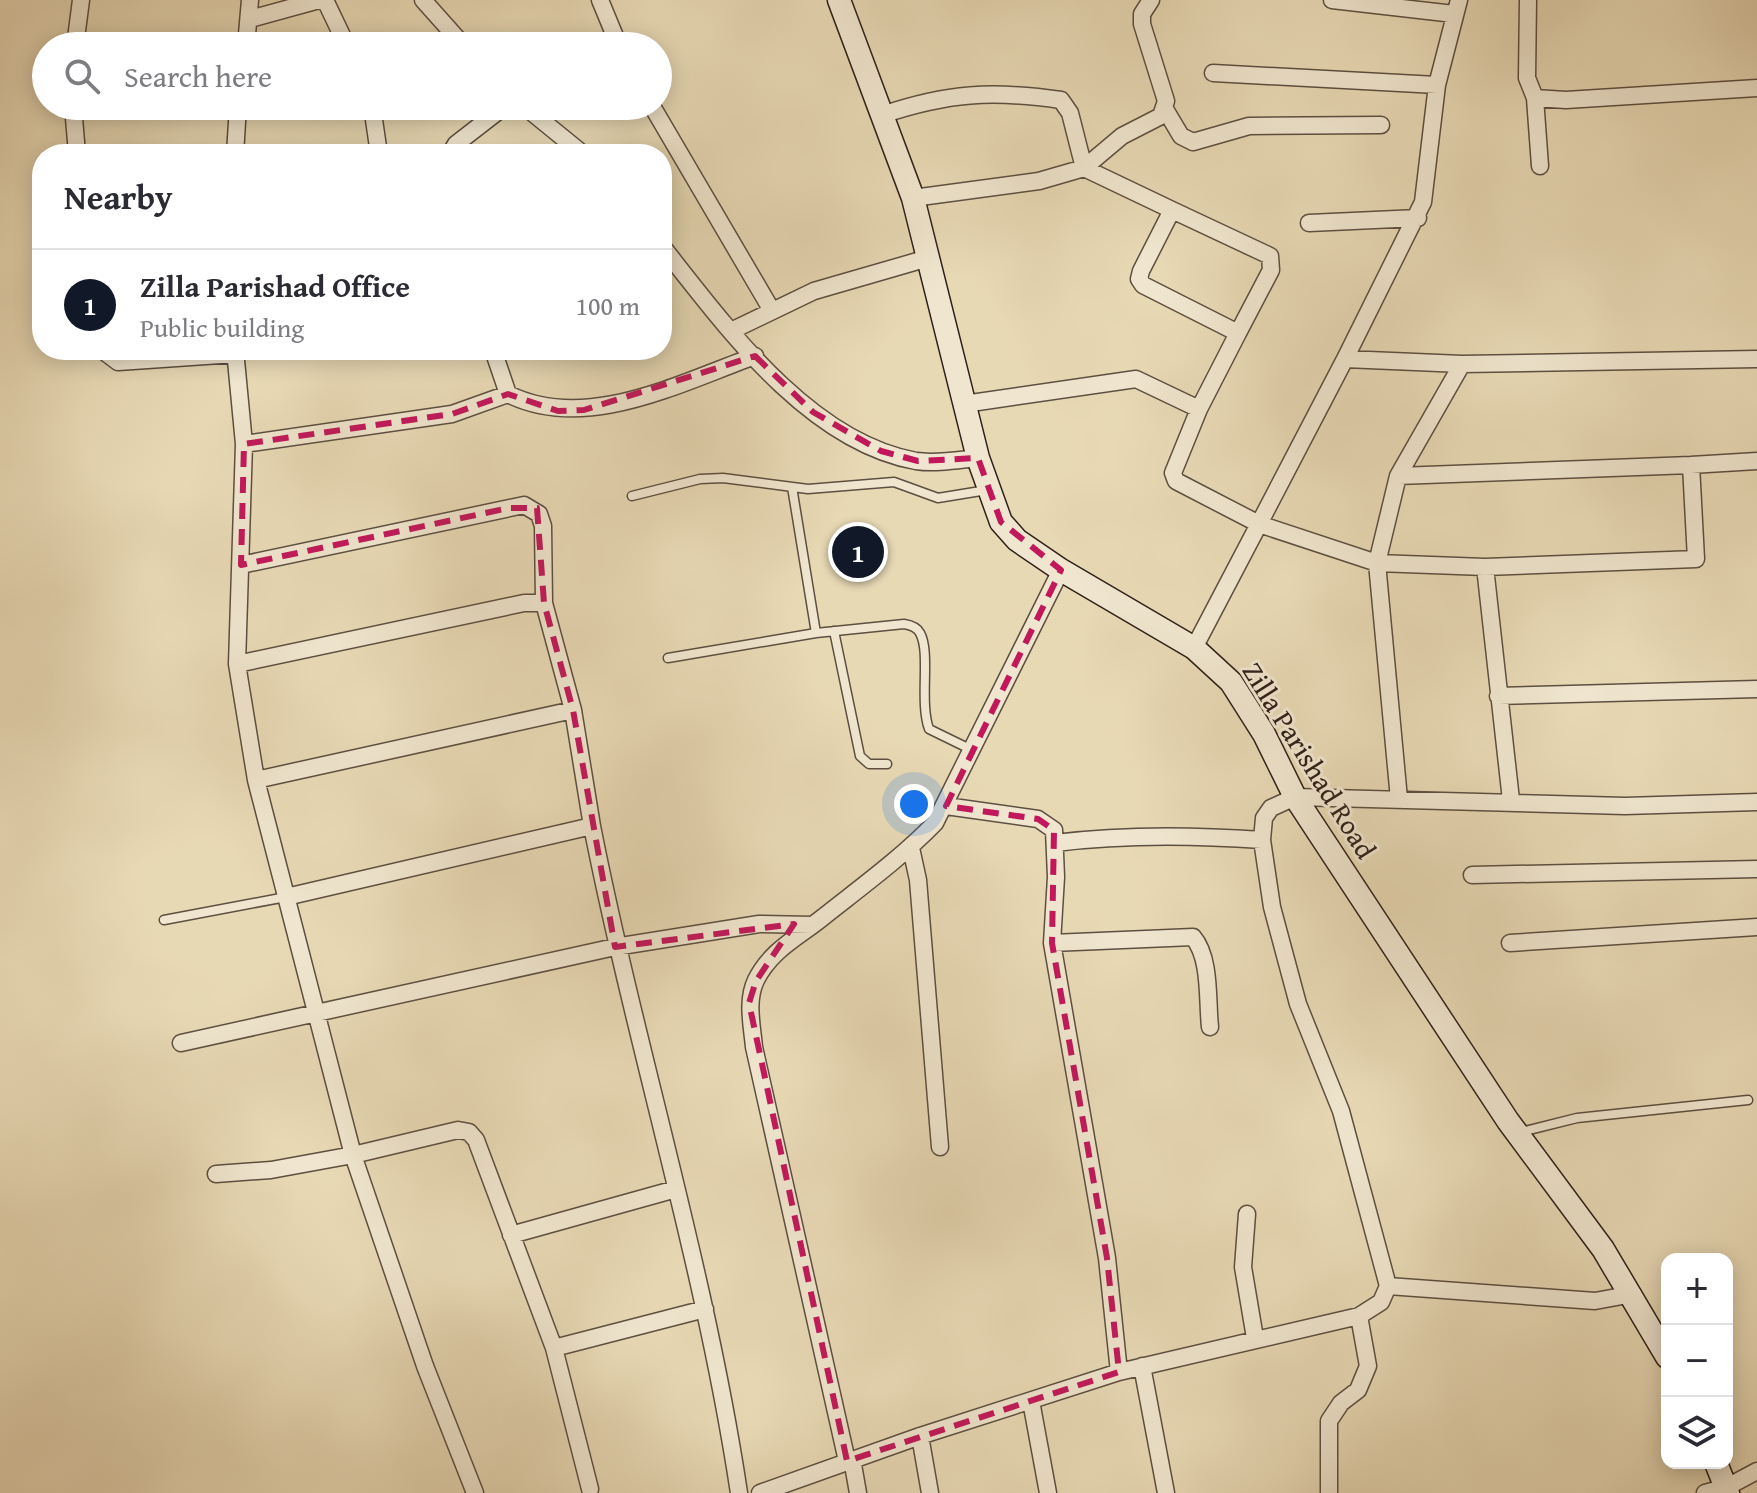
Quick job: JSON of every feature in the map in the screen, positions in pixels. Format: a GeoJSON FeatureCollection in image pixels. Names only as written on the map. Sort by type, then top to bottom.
{"type":"FeatureCollection","features":[{"type":"Feature","properties":{"kind":"main road","name":"Zilla Parishad Road"},"geometry":{"type":"LineString","coordinates":[[839,0],[913,198],[978,458],[1001,522],[1017,540],[1061,570],[1194,648],[1231,682],[1264,734],[1295,797],[1517,1133],[1633,1294],[1661,1346]]}},
{"type":"Feature","properties":{"kind":"main road"},"geometry":{"type":"LineString","coordinates":[[1719,1469],[1728,1490]]}},
{"type":"Feature","properties":{"kind":"street"},"geometry":{"type":"LineString","coordinates":[[77,32],[81,0]]}},
{"type":"Feature","properties":{"kind":"street"},"geometry":{"type":"LineString","coordinates":[[248,32],[250,0]]}},
{"type":"Feature","properties":{"kind":"street"},"geometry":{"type":"LineString","coordinates":[[250,19],[322,0],[339,32]]}},
{"type":"Feature","properties":{"kind":"street"},"geometry":{"type":"LineString","coordinates":[[423,0],[452,32]]}},
{"type":"Feature","properties":{"kind":"street"},"geometry":{"type":"LineString","coordinates":[[600,0],[613,32]]}},
{"type":"Feature","properties":{"kind":"street"},"geometry":{"type":"LineString","coordinates":[[913,198],[1039,181],[1084,168],[1122,136],[1161,116],[1166,101],[1142,24],[1142,14],[1151,0]]}},
{"type":"Feature","properties":{"kind":"street"},"geometry":{"type":"LineString","coordinates":[[1194,648],[1418,218],[1429,169],[1437,85],[1457,7],[1332,0]]}},
{"type":"Feature","properties":{"kind":"street"},"geometry":{"type":"LineString","coordinates":[[1528,0],[1527,78],[1535,98],[1540,166]]}},
{"type":"Feature","properties":{"kind":"street"},"geometry":{"type":"LineString","coordinates":[[1213,73],[1437,85]]}},
{"type":"Feature","properties":{"kind":"street"},"geometry":{"type":"LineString","coordinates":[[1535,98],[1566,100],[1757,88]]}},
{"type":"Feature","properties":{"kind":"street"},"geometry":{"type":"LineString","coordinates":[[882,115],[947,96],[978,93],[1061,100],[1070,113],[1084,168]]}},
{"type":"Feature","properties":{"kind":"street"},"geometry":{"type":"LineString","coordinates":[[1165,109],[1181,136],[1193,142],[1249,126],[1381,125]]}},
{"type":"Feature","properties":{"kind":"street"},"geometry":{"type":"LineString","coordinates":[[74,120],[76,144]]}},
{"type":"Feature","properties":{"kind":"street"},"geometry":{"type":"LineString","coordinates":[[236,144],[237,120]]}},
{"type":"Feature","properties":{"kind":"street"},"geometry":{"type":"LineString","coordinates":[[374,120],[378,144]]}},
{"type":"Feature","properties":{"kind":"street"},"geometry":{"type":"LineString","coordinates":[[456,144],[487,120]]}},
{"type":"Feature","properties":{"kind":"street"},"geometry":{"type":"LineString","coordinates":[[541,120],[571,144]]}},
{"type":"Feature","properties":{"kind":"street"},"geometry":{"type":"LineString","coordinates":[[660,120],[771,309]]}},
{"type":"Feature","properties":{"kind":"street"},"geometry":{"type":"LineString","coordinates":[[1084,168],[1270,256],[1271,270],[1173,464],[1176,481],[1259,524],[1377,563],[1485,567],[1696,559],[1691,465]]}},
{"type":"Feature","properties":{"kind":"street"},"geometry":{"type":"LineString","coordinates":[[1172,210],[1139,279],[1143,285],[1238,333]]}},
{"type":"Feature","properties":{"kind":"street"},"geometry":{"type":"LineString","coordinates":[[1309,223],[1418,218]]}},
{"type":"Feature","properties":{"kind":"street"},"geometry":{"type":"LineString","coordinates":[[672,258],[784,388],[813,412],[881,451],[918,461],[978,458]]}},
{"type":"Feature","properties":{"kind":"street"},"geometry":{"type":"LineString","coordinates":[[733,330],[771,309],[814,291],[928,258]]}},
{"type":"Feature","properties":{"kind":"street"},"geometry":{"type":"LineString","coordinates":[[496,360],[508,394],[526,403],[558,411],[584,410],[647,394],[755,356]]}},
{"type":"Feature","properties":{"kind":"street"},"geometry":{"type":"LineString","coordinates":[[1345,359],[1462,364],[1757,359]]}},
{"type":"Feature","properties":{"kind":"street"},"geometry":{"type":"LineString","coordinates":[[115,360],[141,360]]}},
{"type":"Feature","properties":{"kind":"street"},"geometry":{"type":"LineString","coordinates":[[236,360],[244,444],[237,664],[256,780],[353,1155],[425,1366],[475,1493]]}},
{"type":"Feature","properties":{"kind":"street"},"geometry":{"type":"LineString","coordinates":[[1399,799],[1377,563],[1398,476],[1462,364]]}},
{"type":"Feature","properties":{"kind":"street"},"geometry":{"type":"LineString","coordinates":[[964,404],[1136,379],[1199,409]]}},
{"type":"Feature","properties":{"kind":"street"},"geometry":{"type":"LineString","coordinates":[[244,444],[452,414],[508,394]]}},
{"type":"Feature","properties":{"kind":"street"},"geometry":{"type":"LineString","coordinates":[[1398,476],[1757,461]]}},
{"type":"Feature","properties":{"kind":"street"},"geometry":{"type":"LineString","coordinates":[[241,565],[524,505],[539,514],[543,526],[546,579],[544,603],[573,710],[615,947],[705,1309],[739,1493]]}},
{"type":"Feature","properties":{"kind":"street"},"geometry":{"type":"LineString","coordinates":[[1485,567],[1511,800]]}},
{"type":"Feature","properties":{"kind":"street"},"geometry":{"type":"LineString","coordinates":[[858,1493],[754,1047],[749,1003],[756,981],[779,946],[791,941],[911,848],[946,806],[1061,570]]}},
{"type":"Feature","properties":{"kind":"street"},"geometry":{"type":"LineString","coordinates":[[237,664],[524,603],[544,603]]}},
{"type":"Feature","properties":{"kind":"street"},"geometry":{"type":"LineString","coordinates":[[1498,696],[1757,689]]}},
{"type":"Feature","properties":{"kind":"street"},"geometry":{"type":"LineString","coordinates":[[256,780],[573,710]]}},
{"type":"Feature","properties":{"kind":"street"},"geometry":{"type":"LineString","coordinates":[[760,1493],[920,1436],[1119,1372],[1359,1316],[1381,1302],[1388,1286],[1341,1111],[1298,1004],[1272,907],[1262,840],[1264,818],[1271,808],[1295,797],[1511,800],[1625,806],[1757,802]]}},
{"type":"Feature","properties":{"kind":"street"},"geometry":{"type":"LineString","coordinates":[[946,806],[1038,819],[1054,830],[1052,943],[1107,1258],[1119,1372]]}},
{"type":"Feature","properties":{"kind":"street"},"geometry":{"type":"LineString","coordinates":[[286,897],[592,826]]}},
{"type":"Feature","properties":{"kind":"street"},"geometry":{"type":"LineString","coordinates":[[1055,843],[1167,836],[1262,840]]}},
{"type":"Feature","properties":{"kind":"street"},"geometry":{"type":"LineString","coordinates":[[911,848],[918,880],[940,1147]]}},
{"type":"Feature","properties":{"kind":"street"},"geometry":{"type":"LineString","coordinates":[[1472,875],[1757,869]]}},
{"type":"Feature","properties":{"kind":"street"},"geometry":{"type":"LineString","coordinates":[[181,1043],[615,947],[759,924],[812,925]]}},
{"type":"Feature","properties":{"kind":"street"},"geometry":{"type":"LineString","coordinates":[[1510,943],[1757,927]]}},
{"type":"Feature","properties":{"kind":"street"},"geometry":{"type":"LineString","coordinates":[[1052,943],[1193,937],[1200,945],[1203,960],[1210,1027]]}},
{"type":"Feature","properties":{"kind":"street"},"geometry":{"type":"LineString","coordinates":[[216,1174],[271,1170],[353,1155],[458,1130],[469,1132],[476,1140],[554,1348],[590,1489]]}},
{"type":"Feature","properties":{"kind":"street"},"geometry":{"type":"LineString","coordinates":[[511,1235],[676,1189]]}},
{"type":"Feature","properties":{"kind":"street"},"geometry":{"type":"LineString","coordinates":[[1247,1214],[1243,1267],[1255,1338]]}},
{"type":"Feature","properties":{"kind":"street"},"geometry":{"type":"LineString","coordinates":[[1388,1286],[1595,1301],[1633,1294]]}},
{"type":"Feature","properties":{"kind":"street"},"geometry":{"type":"LineString","coordinates":[[554,1348],[705,1309]]}},
{"type":"Feature","properties":{"kind":"street"},"geometry":{"type":"LineString","coordinates":[[1329,1493],[1329,1421],[1341,1403],[1364,1382],[1368,1366],[1359,1316]]}},
{"type":"Feature","properties":{"kind":"street"},"geometry":{"type":"LineString","coordinates":[[1142,1366],[1166,1493]]}},
{"type":"Feature","properties":{"kind":"street"},"geometry":{"type":"LineString","coordinates":[[1031,1401],[1048,1493]]}},
{"type":"Feature","properties":{"kind":"street"},"geometry":{"type":"LineString","coordinates":[[920,1436],[930,1493]]}},
{"type":"Feature","properties":{"kind":"street"},"geometry":{"type":"LineString","coordinates":[[1705,1493],[1728,1490],[1757,1471]]}},
{"type":"Feature","properties":{"kind":"lane"},"geometry":{"type":"LineString","coordinates":[[632,496],[700,479],[723,478],[792,487],[894,482],[938,498],[987,490]]}},
{"type":"Feature","properties":{"kind":"lane"},"geometry":{"type":"LineString","coordinates":[[792,487],[816,633]]}},
{"type":"Feature","properties":{"kind":"lane"},"geometry":{"type":"LineString","coordinates":[[668,658],[816,633],[904,624],[913,626],[920,633],[923,646],[923,713],[929,729],[973,751]]}},
{"type":"Feature","properties":{"kind":"lane"},"geometry":{"type":"LineString","coordinates":[[834,631],[860,756],[869,764],[887,764]]}},
{"type":"Feature","properties":{"kind":"lane"},"geometry":{"type":"LineString","coordinates":[[164,920],[286,897]]}},
{"type":"Feature","properties":{"kind":"lane"},"geometry":{"type":"LineString","coordinates":[[1517,1133],[1577,1118],[1748,1100]]}},
{"type":"Feature","properties":{"kind":"highlighted area"},"geometry":{"type":"Polygon","coordinates":[[[755,356],[813,412],[881,451],[918,461],[978,458],[1001,522],[1061,570],[946,806],[1038,819],[1054,830],[1052,943],[1107,1258],[1119,1372],[847,1461],[749,1003],[756,981],[794,924],[615,947],[573,710],[544,603],[537,508],[509,508],[241,565],[244,444],[452,414],[508,394],[558,411],[584,410],[755,356]]]}},
{"type":"Feature","properties":{"kind":"place","name":"Zilla Parishad Office"},"geometry":{"type":"Point","coordinates":[858,552]}}]}
